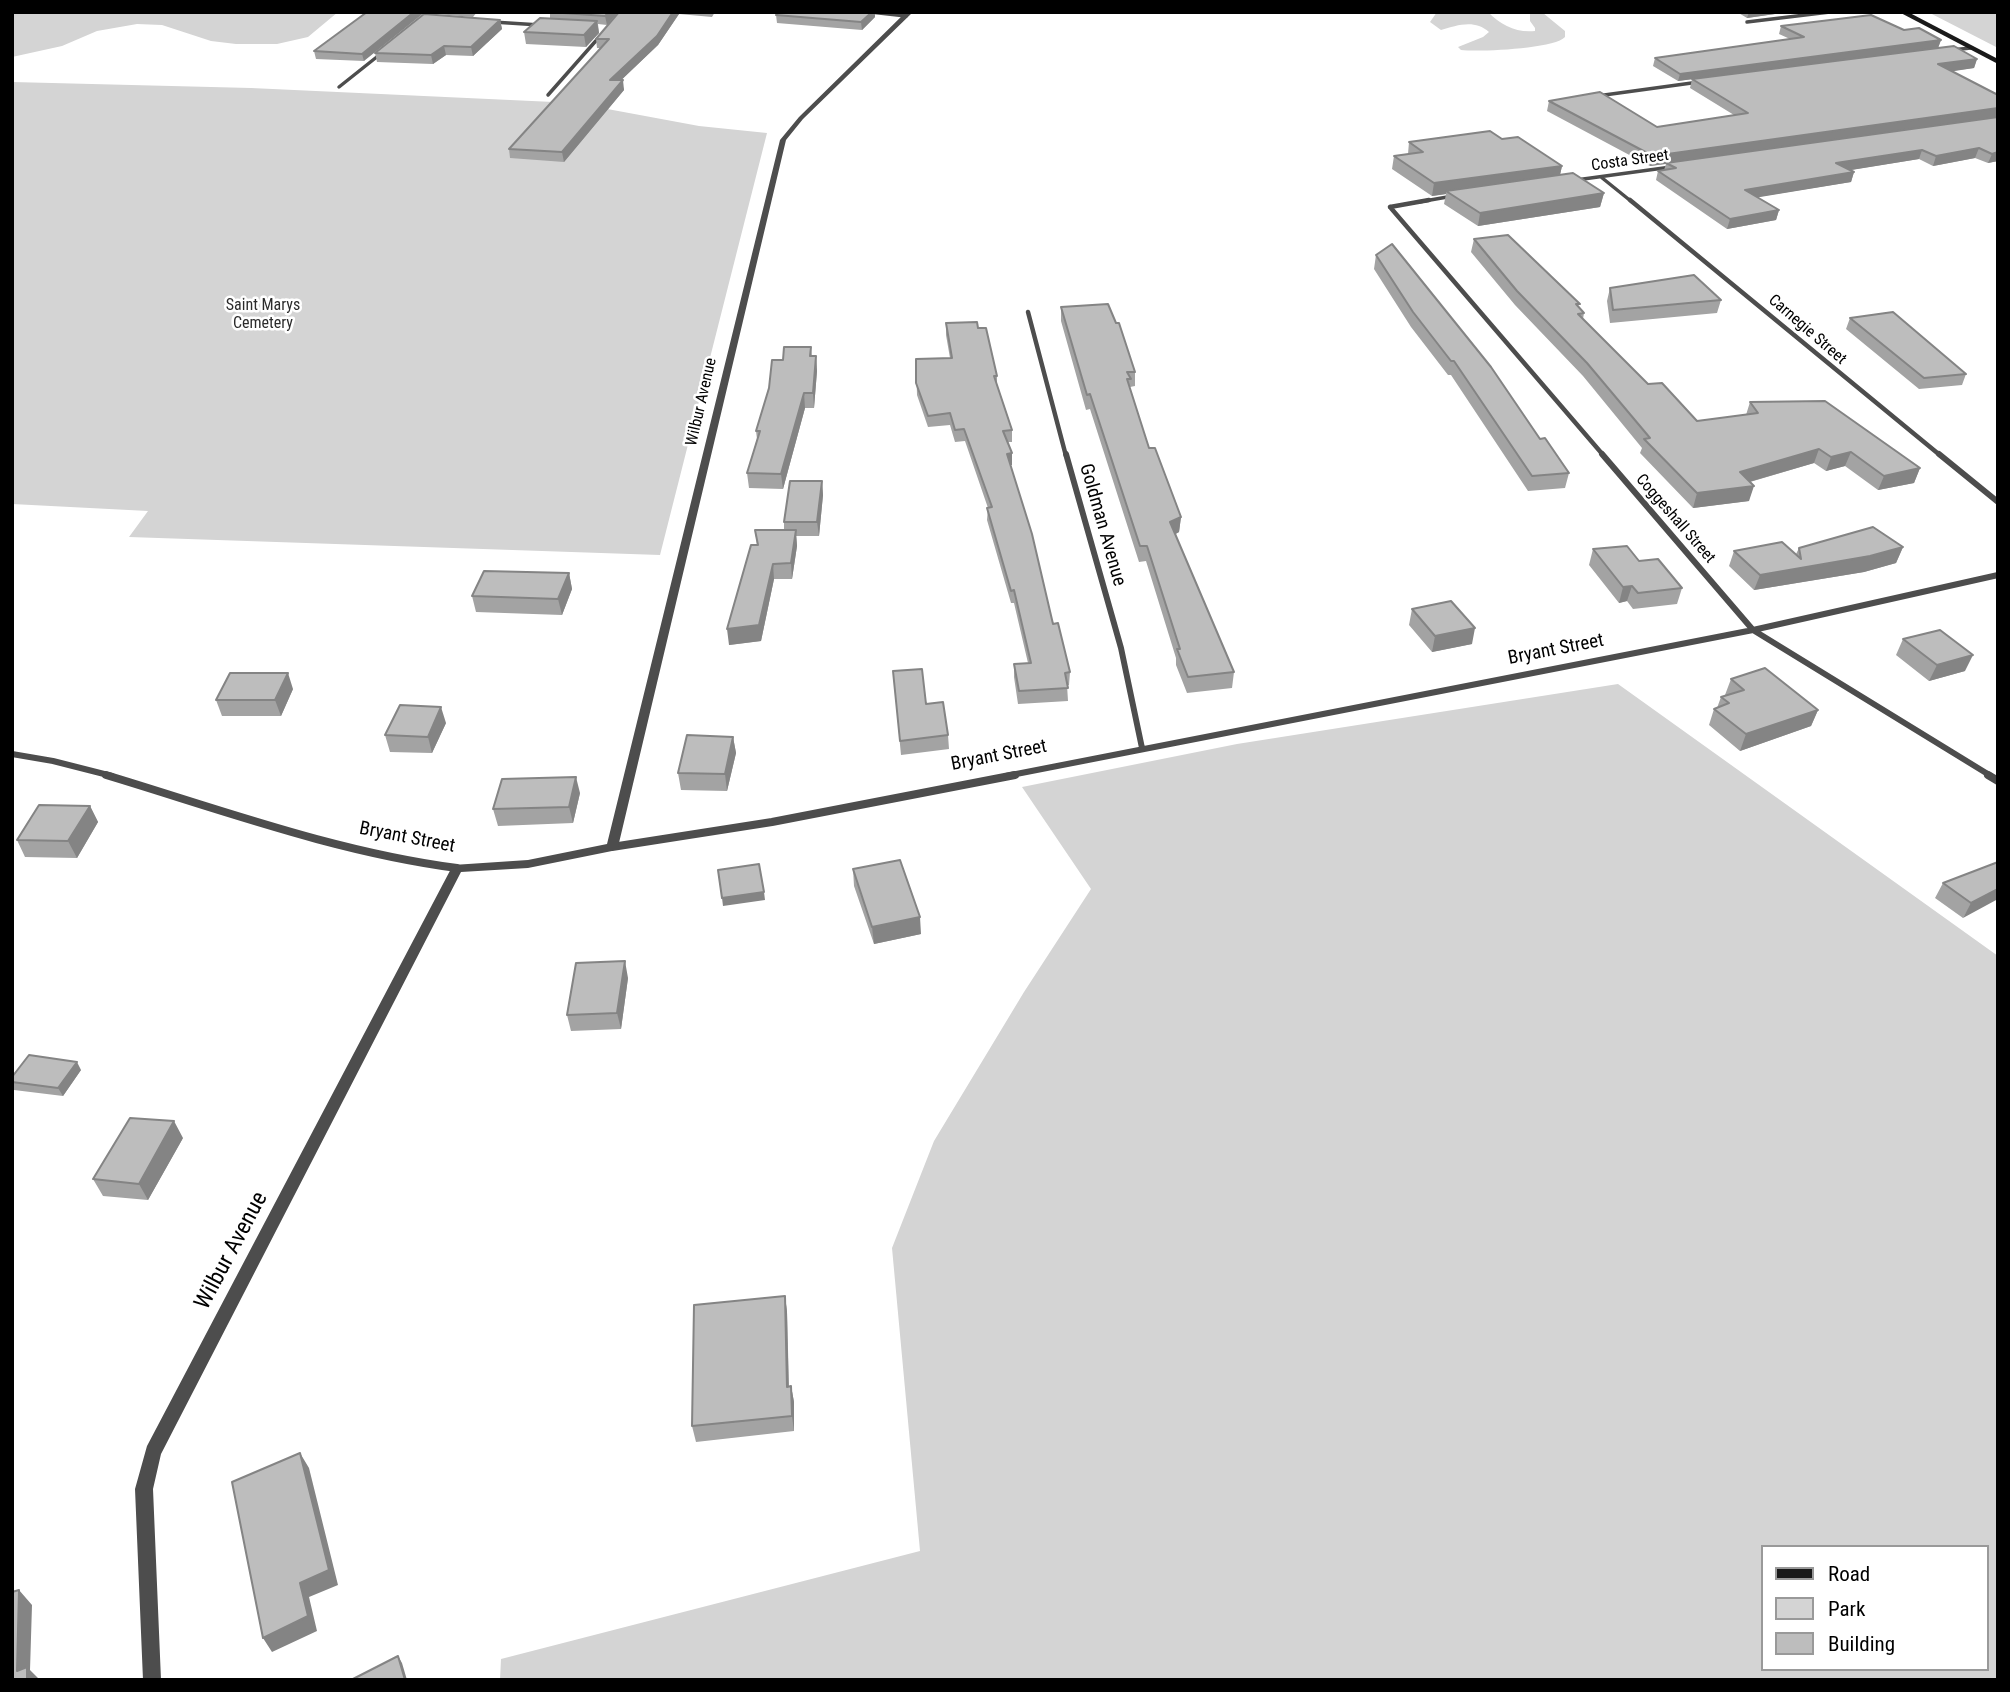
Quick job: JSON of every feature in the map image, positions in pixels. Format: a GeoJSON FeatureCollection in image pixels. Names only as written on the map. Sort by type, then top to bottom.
{"type":"FeatureCollection","features":[{"type":"Feature","properties":{"kind":"main road"},"geometry":{"type":"LineString","coordinates":[[1902,12],[1998,62]]}},
{"type":"Feature","properties":{"kind":"street"},"geometry":{"type":"LineString","coordinates":[[870,12],[908,14]]}},
{"type":"Feature","properties":{"kind":"street"},"geometry":{"type":"LineString","coordinates":[[1747,22],[1830,12]]}},
{"type":"Feature","properties":{"kind":"street","name":"Wilbur Avenue"},"geometry":{"type":"LineString","coordinates":[[612,847],[783,140],[801,118],[908,14]]}},
{"type":"Feature","properties":{"kind":"street"},"geometry":{"type":"LineString","coordinates":[[490,22],[542,25]]}},
{"type":"Feature","properties":{"kind":"street"},"geometry":{"type":"LineString","coordinates":[[548,95],[607,29]]}},
{"type":"Feature","properties":{"kind":"street"},"geometry":{"type":"LineString","coordinates":[[339,87],[393,44]]}},
{"type":"Feature","properties":{"kind":"street"},"geometry":{"type":"LineString","coordinates":[[1945,51],[1971,48]]}},
{"type":"Feature","properties":{"kind":"street"},"geometry":{"type":"LineString","coordinates":[[1593,96],[1702,82]]}},
{"type":"Feature","properties":{"kind":"street","name":"Costa Street"},"geometry":{"type":"LineString","coordinates":[[1563,182],[1676,167]]}},
{"type":"Feature","properties":{"kind":"street","name":"Carnegie Street"},"geometry":{"type":"LineString","coordinates":[[1601,177],[1727,277],[1826,364],[1998,502]]}},
{"type":"Feature","properties":{"kind":"street","name":"Coggeshall Street"},"geometry":{"type":"LineString","coordinates":[[1461,195],[1390,207],[1753,630],[1998,780]]}},
{"type":"Feature","properties":{"kind":"street","name":"Goldman Avenue"},"geometry":{"type":"LineString","coordinates":[[1028,312],[1121,648],[1142,748]]}},
{"type":"Feature","properties":{"kind":"street","name":"Bryant Street"},"geometry":{"type":"LineString","coordinates":[[12,754],[64,761],[315,839],[423,864],[457,868],[528,864],[612,847],[772,822],[1753,630],[1998,575]]}},
{"type":"Feature","properties":{"kind":"street","name":"Wilbur Avenue"},"geometry":{"type":"LineString","coordinates":[[152,1680],[144,1489],[153,1452],[457,868]]}},
{"type":"Feature","properties":{"kind":"green space"},"geometry":{"type":"Polygon","coordinates":[[[12,12],[338,12],[308,37],[277,44],[211,41],[162,25],[137,24],[97,31],[62,46],[12,57],[12,12]]]}},
{"type":"Feature","properties":{"kind":"green space"},"geometry":{"type":"Polygon","coordinates":[[[1437,12],[1488,12],[1498,21],[1521,31],[1535,31],[1530,21],[1530,12],[1543,13],[1565,31],[1565,37],[1532,47],[1461,50],[1458,47],[1489,32],[1472,24],[1441,30],[1430,22],[1437,12]]]}},
{"type":"Feature","properties":{"kind":"green space"},"geometry":{"type":"Polygon","coordinates":[[[1928,12],[1998,12],[1998,48],[1928,12]]]}},
{"type":"Feature","properties":{"kind":"green space","name":"Saint Marys Cemetery"},"geometry":{"type":"Polygon","coordinates":[[[12,82],[251,88],[575,103],[699,126],[767,133],[660,555],[129,537],[148,511],[12,504],[12,82]]]}},
{"type":"Feature","properties":{"kind":"green space"},"geometry":{"type":"Polygon","coordinates":[[[1618,684],[1998,956],[1998,1680],[500,1680],[501,1659],[920,1551],[892,1248],[934,1141],[1024,992],[1091,889],[1022,787],[1237,744],[1618,684]]]}},
{"type":"Feature","properties":{"kind":"building"},"geometry":{"type":"Polygon","coordinates":[[[367,12],[414,12],[362,54],[314,51],[367,12]]]}},
{"type":"Feature","properties":{"kind":"building"},"geometry":{"type":"Polygon","coordinates":[[[549,12],[609,12],[605,16],[549,12]]]}},
{"type":"Feature","properties":{"kind":"building"},"geometry":{"type":"Polygon","coordinates":[[[619,12],[673,12],[657,36],[610,80],[623,80],[562,152],[509,149],[609,39],[596,39],[619,12]]]}},
{"type":"Feature","properties":{"kind":"building"},"geometry":{"type":"Polygon","coordinates":[[[779,12],[872,12],[861,22],[776,15],[779,12]]]}},
{"type":"Feature","properties":{"kind":"building"},"geometry":{"type":"Polygon","coordinates":[[[424,14],[500,20],[471,47],[444,46],[431,55],[375,53],[424,14]]]}},
{"type":"Feature","properties":{"kind":"building"},"geometry":{"type":"Polygon","coordinates":[[[1871,15],[1904,30],[1919,28],[1941,40],[1680,74],[1655,58],[1804,37],[1781,26],[1871,15]]]}},
{"type":"Feature","properties":{"kind":"building"},"geometry":{"type":"Polygon","coordinates":[[[540,18],[597,21],[584,35],[524,32],[540,18]]]}},
{"type":"Feature","properties":{"kind":"building"},"geometry":{"type":"Polygon","coordinates":[[[1954,46],[1977,59],[1938,64],[1998,95],[1998,108],[1653,156],[1549,101],[1600,92],[1657,127],[1748,113],[1692,79],[1954,46]]]}},
{"type":"Feature","properties":{"kind":"building"},"geometry":{"type":"Polygon","coordinates":[[[1998,117],[1998,152],[1992,154],[1979,148],[1936,156],[1922,150],[1836,163],[1854,172],[1745,190],[1779,210],[1730,219],[1658,171],[1676,168],[1666,163],[1998,117]]]}},
{"type":"Feature","properties":{"kind":"building"},"geometry":{"type":"Polygon","coordinates":[[[1490,131],[1502,139],[1518,137],[1562,166],[1434,183],[1394,156],[1423,152],[1409,142],[1490,131]]]}},
{"type":"Feature","properties":{"kind":"building"},"geometry":{"type":"Polygon","coordinates":[[[1573,173],[1604,193],[1480,213],[1446,191],[1573,173]]]}},
{"type":"Feature","properties":{"kind":"building"},"geometry":{"type":"Polygon","coordinates":[[[1508,235],[1580,304],[1576,304],[1584,313],[1578,314],[1648,384],[1662,383],[1697,421],[1758,413],[1750,402],[1825,401],[1920,468],[1884,476],[1851,452],[1831,457],[1819,449],[1740,472],[1754,486],[1697,493],[1644,439],[1650,438],[1587,363],[1517,291],[1474,239],[1508,235]]]}},
{"type":"Feature","properties":{"kind":"building"},"geometry":{"type":"Polygon","coordinates":[[[1392,244],[1491,367],[1540,439],[1545,438],[1569,473],[1532,476],[1454,361],[1451,361],[1413,312],[1376,255],[1392,244]]]}},
{"type":"Feature","properties":{"kind":"building"},"geometry":{"type":"Polygon","coordinates":[[[1694,275],[1721,300],[1613,310],[1610,288],[1694,275]]]}},
{"type":"Feature","properties":{"kind":"building"},"geometry":{"type":"Polygon","coordinates":[[[1108,304],[1116,323],[1119,323],[1135,372],[1127,372],[1131,379],[1127,379],[1149,448],[1155,448],[1181,517],[1170,522],[1234,672],[1188,677],[1177,649],[1180,649],[1147,546],[1140,546],[1090,394],[1087,395],[1061,307],[1108,304]]]}},
{"type":"Feature","properties":{"kind":"building"},"geometry":{"type":"Polygon","coordinates":[[[1893,312],[1966,374],[1924,378],[1850,318],[1893,312]]]}},
{"type":"Feature","properties":{"kind":"building"},"geometry":{"type":"Polygon","coordinates":[[[977,322],[978,328],[986,328],[997,376],[994,376],[1012,430],[1003,431],[1012,453],[1007,454],[1032,534],[1053,624],[1058,623],[1070,672],[1065,673],[1068,688],[1019,691],[1014,664],[1031,663],[1014,590],[1011,591],[987,508],[992,507],[964,429],[955,430],[950,413],[928,416],[916,383],[916,359],[952,358],[946,323],[977,322]]]}},
{"type":"Feature","properties":{"kind":"building"},"geometry":{"type":"Polygon","coordinates":[[[784,347],[811,347],[810,356],[816,356],[813,393],[804,393],[781,474],[747,473],[760,431],[756,431],[769,388],[772,360],[783,360],[784,347]]]}},
{"type":"Feature","properties":{"kind":"building"},"geometry":{"type":"Polygon","coordinates":[[[790,481],[822,481],[817,522],[784,522],[790,481]]]}},
{"type":"Feature","properties":{"kind":"building"},"geometry":{"type":"Polygon","coordinates":[[[1873,527],[1903,547],[1870,556],[1760,575],[1734,551],[1782,542],[1801,559],[1799,548],[1873,527]]]}},
{"type":"Feature","properties":{"kind":"building"},"geometry":{"type":"Polygon","coordinates":[[[755,530],[796,530],[791,563],[773,564],[759,625],[727,629],[751,545],[758,545],[755,530]]]}},
{"type":"Feature","properties":{"kind":"building"},"geometry":{"type":"Polygon","coordinates":[[[1627,546],[1639,561],[1658,559],[1682,588],[1638,593],[1632,586],[1623,587],[1593,549],[1627,546]]]}},
{"type":"Feature","properties":{"kind":"building"},"geometry":{"type":"Polygon","coordinates":[[[484,571],[569,573],[558,599],[472,596],[484,571]]]}},
{"type":"Feature","properties":{"kind":"building"},"geometry":{"type":"Polygon","coordinates":[[[1451,601],[1475,628],[1435,636],[1412,609],[1451,601]]]}},
{"type":"Feature","properties":{"kind":"building"},"geometry":{"type":"Polygon","coordinates":[[[1940,630],[1973,655],[1937,665],[1903,639],[1940,630]]]}},
{"type":"Feature","properties":{"kind":"building"},"geometry":{"type":"Polygon","coordinates":[[[1765,668],[1818,710],[1746,734],[1714,709],[1729,703],[1721,697],[1744,690],[1731,679],[1765,668]]]}},
{"type":"Feature","properties":{"kind":"building"},"geometry":{"type":"Polygon","coordinates":[[[922,669],[926,704],[943,702],[948,735],[900,741],[893,671],[922,669]]]}},
{"type":"Feature","properties":{"kind":"building"},"geometry":{"type":"Polygon","coordinates":[[[230,673],[288,673],[275,700],[216,700],[230,673]]]}},
{"type":"Feature","properties":{"kind":"building"},"geometry":{"type":"Polygon","coordinates":[[[400,705],[441,707],[428,737],[385,735],[400,705]]]}},
{"type":"Feature","properties":{"kind":"building"},"geometry":{"type":"Polygon","coordinates":[[[687,735],[733,737],[725,774],[678,773],[687,735]]]}},
{"type":"Feature","properties":{"kind":"building"},"geometry":{"type":"Polygon","coordinates":[[[576,777],[569,807],[493,809],[502,779],[576,777]]]}},
{"type":"Feature","properties":{"kind":"building"},"geometry":{"type":"Polygon","coordinates":[[[39,805],[90,806],[68,841],[17,840],[39,805]]]}},
{"type":"Feature","properties":{"kind":"building"},"geometry":{"type":"Polygon","coordinates":[[[900,860],[920,917],[872,927],[853,869],[900,860]]]}},
{"type":"Feature","properties":{"kind":"building"},"geometry":{"type":"Polygon","coordinates":[[[1998,862],[1998,889],[1971,903],[1943,883],[1998,862]]]}},
{"type":"Feature","properties":{"kind":"building"},"geometry":{"type":"Polygon","coordinates":[[[759,864],[764,892],[722,898],[718,870],[759,864]]]}},
{"type":"Feature","properties":{"kind":"building"},"geometry":{"type":"Polygon","coordinates":[[[625,961],[617,1013],[567,1015],[576,963],[625,961]]]}},
{"type":"Feature","properties":{"kind":"building"},"geometry":{"type":"Polygon","coordinates":[[[29,1055],[77,1062],[58,1088],[12,1082],[12,1077],[29,1055]]]}},
{"type":"Feature","properties":{"kind":"building"},"geometry":{"type":"Polygon","coordinates":[[[130,1118],[174,1121],[139,1184],[93,1179],[130,1118]]]}},
{"type":"Feature","properties":{"kind":"building"},"geometry":{"type":"Polygon","coordinates":[[[785,1296],[787,1387],[791,1386],[792,1416],[692,1426],[694,1305],[785,1296]]]}},
{"type":"Feature","properties":{"kind":"building"},"geometry":{"type":"Polygon","coordinates":[[[300,1453],[329,1570],[300,1583],[308,1616],[263,1638],[232,1482],[300,1453]]]}},
{"type":"Feature","properties":{"kind":"building"},"geometry":{"type":"Polygon","coordinates":[[[19,1590],[17,1671],[27,1667],[27,1680],[12,1680],[12,1592],[19,1590]]]}},
{"type":"Feature","properties":{"kind":"building"},"geometry":{"type":"Polygon","coordinates":[[[398,1656],[405,1680],[351,1680],[398,1656]]]}}]}
